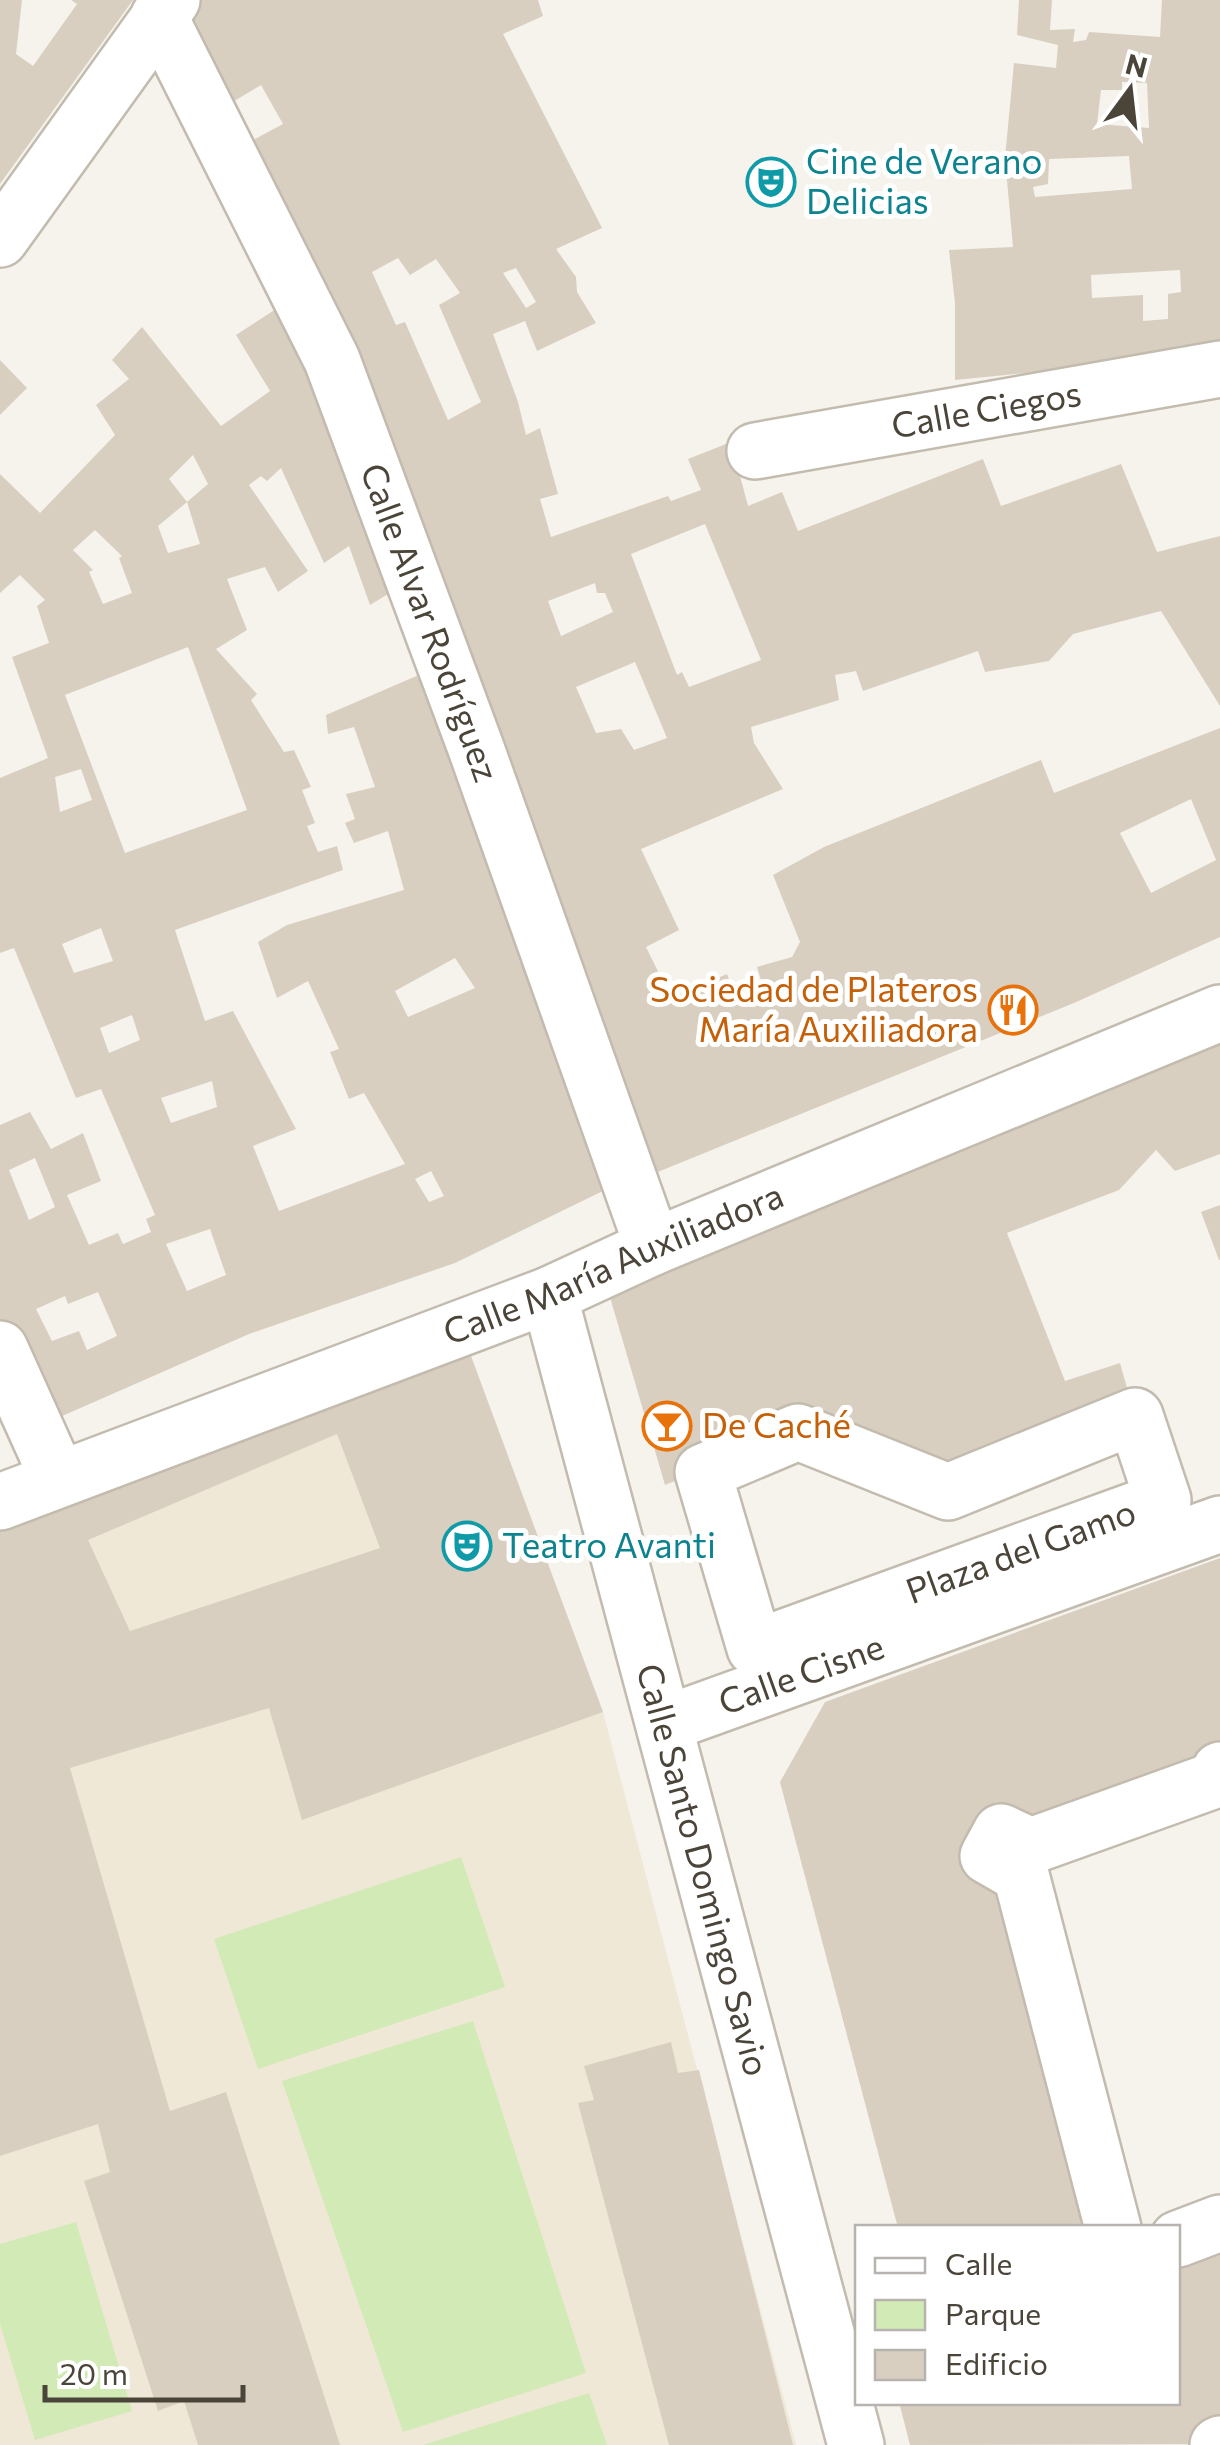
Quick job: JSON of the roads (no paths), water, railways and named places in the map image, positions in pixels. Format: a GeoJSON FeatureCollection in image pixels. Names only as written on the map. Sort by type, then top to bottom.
{"type":"FeatureCollection","features":[{"type":"Feature","properties":{"kind":"street"},"geometry":{"type":"LineString","coordinates":[[0,239],[166,8]]}},
{"type":"Feature","properties":{"kind":"street","name":"Calle Alvar Rodríguez"},"geometry":{"type":"LineString","coordinates":[[166,8],[332,360],[470,732],[653,1247]]}},
{"type":"Feature","properties":{"kind":"street","name":"Calle Ciegos"},"geometry":{"type":"LineString","coordinates":[[755,452],[1220,370]]}},
{"type":"Feature","properties":{"kind":"street","name":"Calle María Auxiliadora"},"geometry":{"type":"LineString","coordinates":[[0,1502],[549,1295],[653,1247],[1220,1013]]}},
{"type":"Feature","properties":{"kind":"street","name":"Calle Santo Domingo Savio"},"geometry":{"type":"LineString","coordinates":[[549,1295],[856,2445]]}},
{"type":"Feature","properties":{"kind":"street"},"geometry":{"type":"LineString","coordinates":[[0,1348],[58,1478]]}},
{"type":"Feature","properties":{"kind":"street","name":"Plaza del Gamo"},"geometry":{"type":"LineString","coordinates":[[1135,1416],[1164,1500],[755,1648],[704,1472],[798,1432],[948,1492],[1135,1416]]}},
{"type":"Feature","properties":{"kind":"street","name":"Calle Cisne"},"geometry":{"type":"LineString","coordinates":[[665,1724],[1220,1524]]}},
{"type":"Feature","properties":{"kind":"street"},"geometry":{"type":"LineString","coordinates":[[1112,2225],[1021,1874],[988,1856],[1001,1832],[1032,1846],[1215,1780],[1220,1770]]}},
{"type":"Feature","properties":{"kind":"street"},"geometry":{"type":"LineString","coordinates":[[1180,2237],[1220,2223]]}},
{"type":"Feature","properties":{"kind":"place","name":"Cine de Verano Delicias"},"geometry":{"type":"Point","coordinates":[771,182]}},
{"type":"Feature","properties":{"kind":"place","name":"Sociedad de Plateros María Auxiliadora"},"geometry":{"type":"Point","coordinates":[1013,1010]}},
{"type":"Feature","properties":{"kind":"place","name":"De Caché"},"geometry":{"type":"Point","coordinates":[667,1426]}},
{"type":"Feature","properties":{"kind":"place","name":"Teatro Avanti"},"geometry":{"type":"Point","coordinates":[467,1546]}}]}
